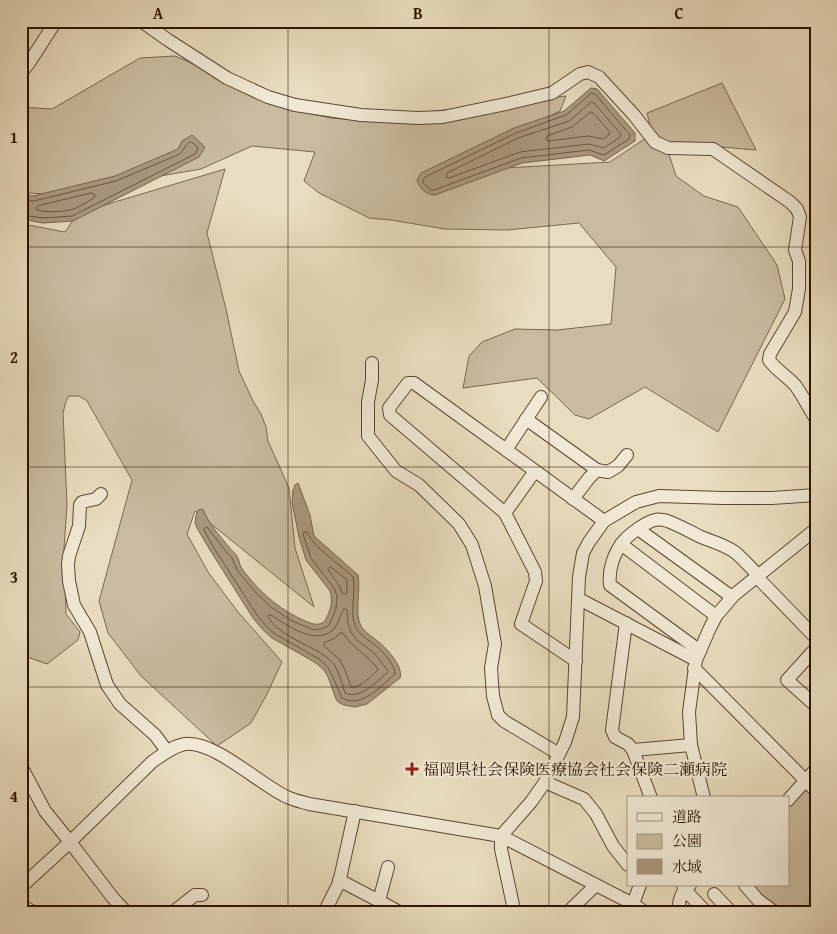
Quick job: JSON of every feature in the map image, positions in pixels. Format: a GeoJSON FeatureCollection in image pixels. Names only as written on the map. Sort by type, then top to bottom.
{"type":"FeatureCollection","features":[{"type":"Feature","properties":{"kind":"street"},"geometry":{"type":"LineString","coordinates":[[21,73],[56,21]]}},
{"type":"Feature","properties":{"kind":"street"},"geometry":{"type":"LineString","coordinates":[[141,21],[227,78],[268,97],[295,105],[361,114],[418,118],[443,117],[552,92],[580,74],[588,72],[600,77],[655,142],[668,148],[713,149],[790,202],[797,209],[800,217],[796,250],[799,261],[799,289],[795,312],[770,354],[770,360],[773,366],[794,385],[816,419]]}},
{"type":"Feature","properties":{"kind":"street"},"geometry":{"type":"LineString","coordinates":[[372,363],[372,380],[368,402],[368,436],[396,470],[420,485],[459,524],[472,545],[485,586],[494,644],[491,668],[493,696],[498,715],[504,721],[559,754]]}},
{"type":"Feature","properties":{"kind":"street"},"geometry":{"type":"LineString","coordinates":[[576,661],[521,624],[536,581],[535,572],[505,513],[390,415],[389,408],[408,384],[414,383],[604,521]]}},
{"type":"Feature","properties":{"kind":"street"},"geometry":{"type":"LineString","coordinates":[[506,450],[541,397]]}},
{"type":"Feature","properties":{"kind":"street"},"geometry":{"type":"LineString","coordinates":[[526,420],[597,470],[608,472],[618,466],[627,456]]}},
{"type":"Feature","properties":{"kind":"street"},"geometry":{"type":"LineString","coordinates":[[573,499],[597,470]]}},
{"type":"Feature","properties":{"kind":"street"},"geometry":{"type":"LineString","coordinates":[[505,513],[535,471]]}},
{"type":"Feature","properties":{"kind":"street"},"geometry":{"type":"LineString","coordinates":[[101,494],[96,499],[82,502],[80,505],[79,526],[68,565],[74,605],[90,632],[107,685],[120,704],[155,735],[167,751]]}},
{"type":"Feature","properties":{"kind":"street"},"geometry":{"type":"LineString","coordinates":[[513,913],[501,849],[501,836],[531,802],[545,782],[565,742],[573,717],[579,577],[583,553],[604,521],[636,502],[660,496],[772,498],[816,495]]}},
{"type":"Feature","properties":{"kind":"street"},"geometry":{"type":"LineString","coordinates":[[816,638],[736,554],[726,547],[670,522],[654,520],[638,529],[626,538],[614,555],[609,580],[610,585],[697,660],[816,791]]}},
{"type":"Feature","properties":{"kind":"street"},"geometry":{"type":"LineString","coordinates":[[638,529],[732,597]]}},
{"type":"Feature","properties":{"kind":"street"},"geometry":{"type":"LineString","coordinates":[[704,796],[691,745],[689,712],[697,660],[709,630],[716,616],[732,597],[816,529]]}},
{"type":"Feature","properties":{"kind":"street"},"geometry":{"type":"LineString","coordinates":[[621,544],[716,616]]}},
{"type":"Feature","properties":{"kind":"street"},"geometry":{"type":"LineString","coordinates":[[579,599],[697,660]]}},
{"type":"Feature","properties":{"kind":"street"},"geometry":{"type":"LineString","coordinates":[[626,623],[612,730],[615,737],[628,744],[633,750],[650,796]]}},
{"type":"Feature","properties":{"kind":"street"},"geometry":{"type":"LineString","coordinates":[[816,648],[787,680],[816,706]]}},
{"type":"Feature","properties":{"kind":"street"},"geometry":{"type":"LineString","coordinates":[[21,887],[152,762],[167,751],[184,744],[197,744],[215,751],[287,797],[309,804],[501,836],[634,904],[646,913]]}},
{"type":"Feature","properties":{"kind":"street"},"geometry":{"type":"LineString","coordinates":[[633,750],[691,745]]}},
{"type":"Feature","properties":{"kind":"street"},"geometry":{"type":"LineString","coordinates":[[21,766],[45,811],[113,898],[127,913]]}},
{"type":"Feature","properties":{"kind":"street"},"geometry":{"type":"LineString","coordinates":[[790,798],[816,769]]}},
{"type":"Feature","properties":{"kind":"street"},"geometry":{"type":"LineString","coordinates":[[545,782],[584,800],[596,814],[613,846],[627,864]]}},
{"type":"Feature","properties":{"kind":"street"},"geometry":{"type":"LineString","coordinates":[[324,913],[339,880],[354,811]]}},
{"type":"Feature","properties":{"kind":"street"},"geometry":{"type":"LineString","coordinates":[[379,900],[388,867]]}},
{"type":"Feature","properties":{"kind":"street"},"geometry":{"type":"LineString","coordinates":[[339,880],[401,913]]}},
{"type":"Feature","properties":{"kind":"street"},"geometry":{"type":"LineString","coordinates":[[572,913],[570,910],[596,885]]}},
{"type":"Feature","properties":{"kind":"street"},"geometry":{"type":"LineString","coordinates":[[634,904],[640,886]]}},
{"type":"Feature","properties":{"kind":"street"},"geometry":{"type":"LineString","coordinates":[[746,886],[758,900],[776,913]]}},
{"type":"Feature","properties":{"kind":"street"},"geometry":{"type":"LineString","coordinates":[[679,913],[679,907],[686,887]]}},
{"type":"Feature","properties":{"kind":"street"},"geometry":{"type":"LineString","coordinates":[[686,887],[707,913]]}},
{"type":"Feature","properties":{"kind":"street"},"geometry":{"type":"LineString","coordinates":[[172,913],[195,895],[202,894]]}},
{"type":"Feature","properties":{"kind":"street"},"geometry":{"type":"LineString","coordinates":[[714,894],[732,913]]}},
{"type":"Feature","properties":{"kind":"street"},"geometry":{"type":"LineString","coordinates":[[21,905],[35,913]]}},
{"type":"Feature","properties":{"kind":"green space"},"geometry":{"type":"Polygon","coordinates":[[[175,56],[308,113],[331,118],[356,120],[566,96],[560,111],[435,172],[610,162],[652,134],[647,113],[722,83],[756,150],[665,142],[676,176],[704,196],[738,207],[777,265],[785,299],[718,432],[645,387],[589,419],[575,415],[537,378],[463,388],[469,356],[482,342],[515,329],[557,330],[611,324],[616,267],[579,223],[507,230],[445,229],[369,218],[319,193],[304,181],[315,152],[252,146],[201,169],[55,194],[21,193],[21,107],[52,109],[140,58],[175,56]]]}},
{"type":"Feature","properties":{"kind":"green space"},"geometry":{"type":"Polygon","coordinates":[[[225,169],[207,233],[239,371],[261,414],[266,427],[268,441],[289,488],[295,548],[314,607],[195,511],[187,534],[208,572],[238,612],[282,662],[251,723],[217,746],[141,676],[108,633],[99,601],[132,480],[87,401],[79,396],[69,396],[63,413],[67,505],[64,548],[66,614],[80,632],[78,640],[47,664],[22,655],[21,225],[65,232],[78,213],[225,169]]]}},
{"type":"Feature","properties":{"kind":"green space"},"geometry":{"type":"Polygon","coordinates":[[[803,788],[816,796],[816,913],[784,913],[758,894],[752,886],[790,886],[790,802],[803,788]]]}},
{"type":"Feature","properties":{"kind":"water"},"geometry":{"type":"Polygon","coordinates":[[[591,88],[597,89],[635,133],[635,141],[604,161],[590,155],[522,163],[435,195],[426,192],[419,186],[417,180],[421,173],[514,128],[564,111],[591,88]]]}},
{"type":"Feature","properties":{"kind":"water"},"geometry":{"type":"Polygon","coordinates":[[[192,135],[205,147],[199,157],[73,221],[43,223],[21,219],[21,195],[33,196],[115,176],[178,149],[182,141],[192,135]]]}},
{"type":"Feature","properties":{"kind":"water"},"geometry":{"type":"Polygon","coordinates":[[[298,483],[310,515],[314,536],[358,575],[358,615],[361,626],[386,649],[400,669],[400,678],[367,704],[355,707],[338,702],[324,670],[316,663],[272,638],[264,631],[253,618],[195,523],[198,510],[203,509],[214,529],[237,556],[240,566],[262,592],[297,617],[311,623],[323,623],[331,604],[331,595],[330,591],[306,560],[299,537],[292,503],[293,490],[298,483]]]}},
{"type":"Feature","properties":{"kind":"place","name":"福岡県社会保険医療協会社会保険二瀬病院"},"geometry":{"type":"Point","coordinates":[412,769]}}]}
